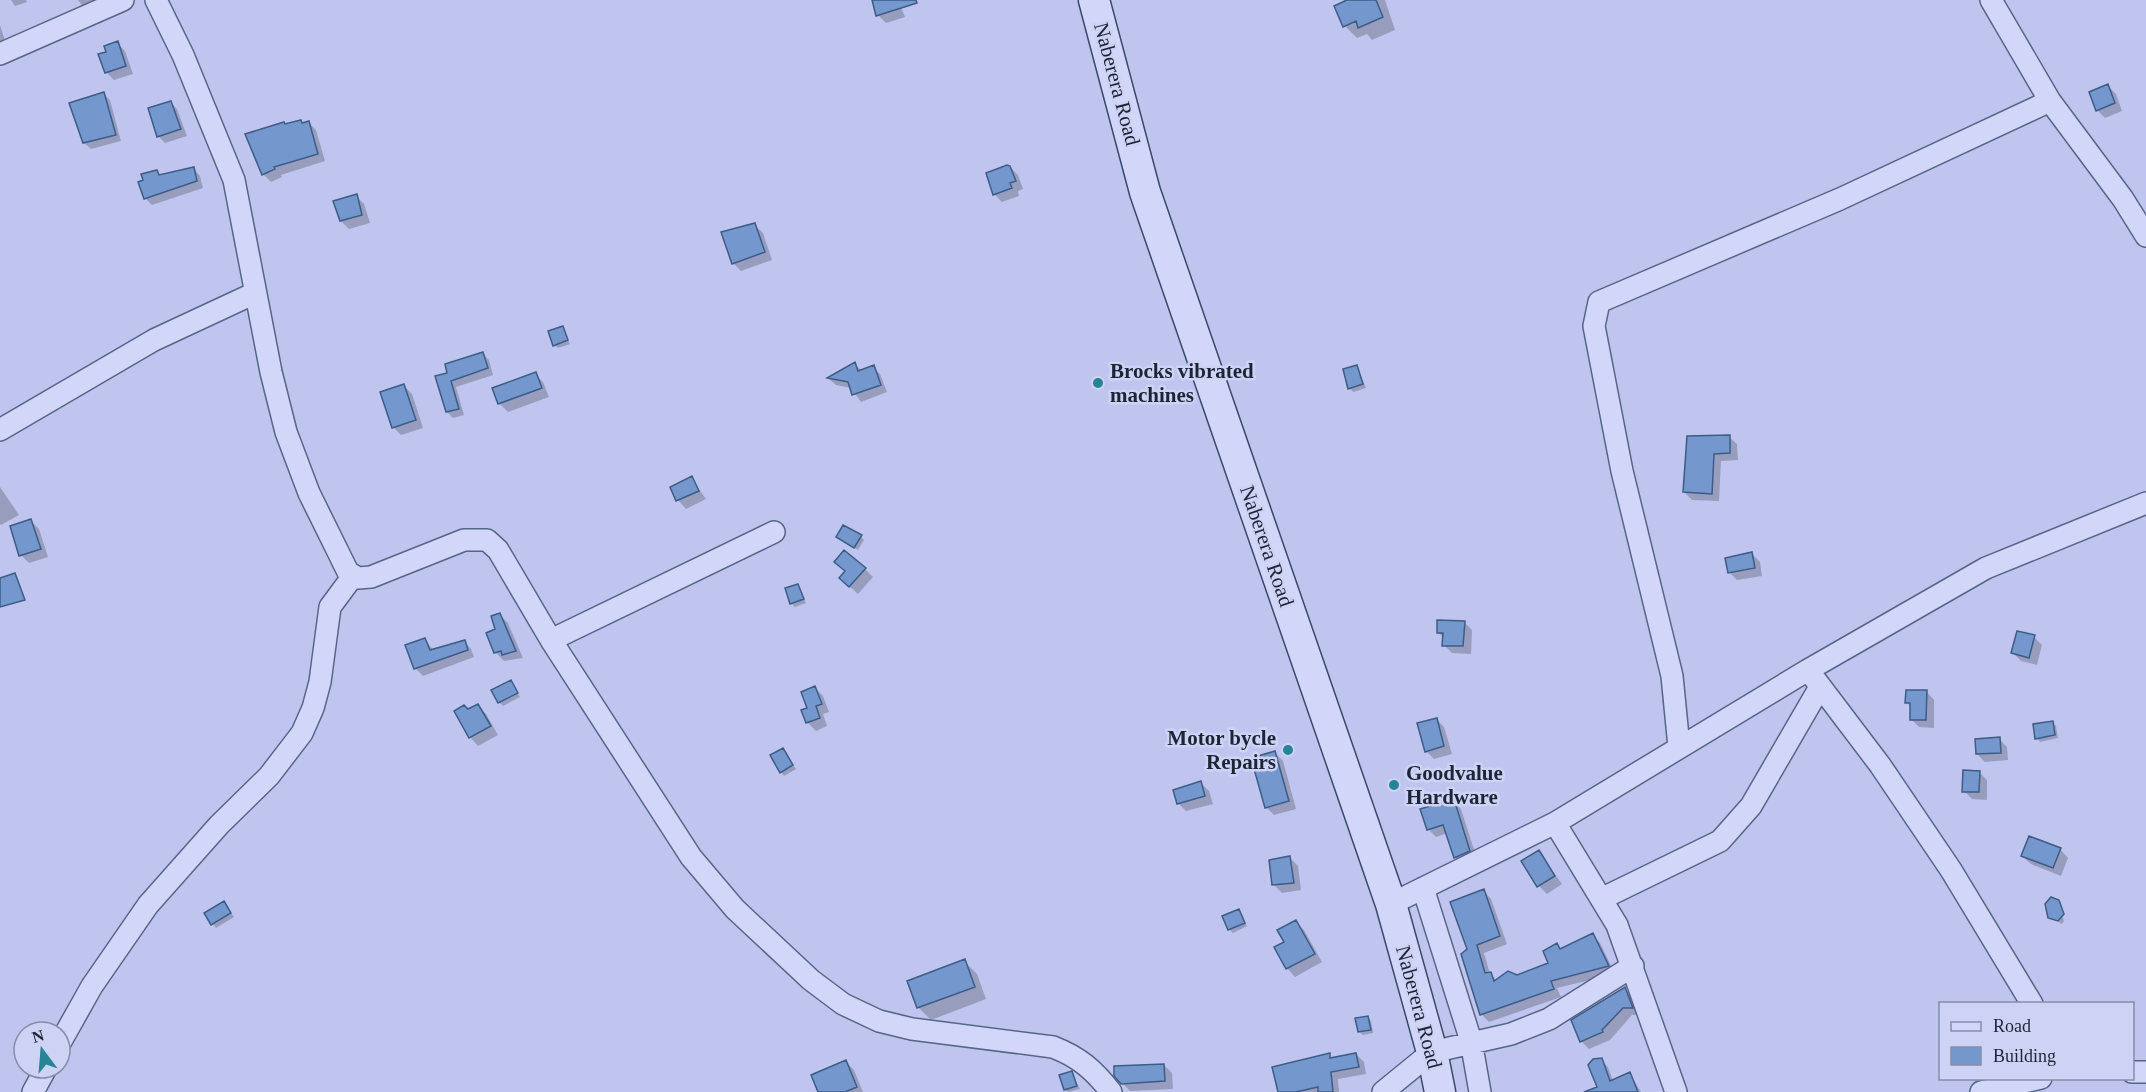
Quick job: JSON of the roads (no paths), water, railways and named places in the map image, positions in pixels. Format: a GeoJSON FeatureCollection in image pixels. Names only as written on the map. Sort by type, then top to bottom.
{"type":"FeatureCollection","features":[{"type":"Feature","properties":{"kind":"street"},"geometry":{"type":"LineString","coordinates":[[0,54],[123,0]]}},
{"type":"Feature","properties":{"kind":"street"},"geometry":{"type":"LineString","coordinates":[[156,0],[183,55],[234,180],[271,372],[292,450],[309,493],[345,568],[353,576],[372,577],[464,540],[479,538],[486,540],[498,550],[550,640],[703,872],[735,909],[826,993],[860,1013],[912,1029],[1053,1047],[1085,1063],[1111,1092]]}},
{"type":"Feature","properties":{"kind":"street","name":"Naberera Road"},"geometry":{"type":"LineString","coordinates":[[1094,0],[1145,192],[1391,904],[1432,1052],[1440,1092]]}},
{"type":"Feature","properties":{"kind":"street"},"geometry":{"type":"LineString","coordinates":[[1991,0],[2050,101],[2123,199],[2146,236]]}},
{"type":"Feature","properties":{"kind":"street"},"geometry":{"type":"LineString","coordinates":[[1679,747],[1672,676],[1622,471],[1594,326],[1599,302],[1840,199],[2050,101]]}},
{"type":"Feature","properties":{"kind":"street"},"geometry":{"type":"LineString","coordinates":[[0,430],[154,340],[255,293]]}},
{"type":"Feature","properties":{"kind":"street"},"geometry":{"type":"LineString","coordinates":[[1391,904],[1555,823],[1679,747],[1814,678],[1986,568],[2146,503]]}},
{"type":"Feature","properties":{"kind":"street"},"geometry":{"type":"LineString","coordinates":[[550,640],[774,532]]}},
{"type":"Feature","properties":{"kind":"street"},"geometry":{"type":"LineString","coordinates":[[72,1022],[98,976],[147,905],[212,833],[269,776],[302,733],[313,708],[320,682],[326,618],[330,607],[353,576]]}},
{"type":"Feature","properties":{"kind":"street"},"geometry":{"type":"LineString","coordinates":[[1601,899],[1720,841],[1751,806],[1814,678]]}},
{"type":"Feature","properties":{"kind":"street"},"geometry":{"type":"LineString","coordinates":[[1814,678],[1880,765],[1951,870],[2031,1002]]}},
{"type":"Feature","properties":{"kind":"street"},"geometry":{"type":"LineString","coordinates":[[1555,823],[1617,925],[1676,1092]]}},
{"type":"Feature","properties":{"kind":"street"},"geometry":{"type":"LineString","coordinates":[[1423,888],[1472,1041],[1480,1092]]}},
{"type":"Feature","properties":{"kind":"street"},"geometry":{"type":"LineString","coordinates":[[1383,1092],[1432,1052],[1472,1041],[1511,1034],[1549,1019],[1633,966]]}},
{"type":"Feature","properties":{"kind":"street"},"geometry":{"type":"LineString","coordinates":[[1981,1092],[2032,1080]]}},
{"type":"Feature","properties":{"kind":"place","name":"Brocks vibrated machines"},"geometry":{"type":"Point","coordinates":[1098,383]}},
{"type":"Feature","properties":{"kind":"place","name":"Motor bycle Repairs"},"geometry":{"type":"Point","coordinates":[1288,750]}},
{"type":"Feature","properties":{"kind":"place","name":"Goodvalue Hardware"},"geometry":{"type":"Point","coordinates":[1394,785]}}]}
